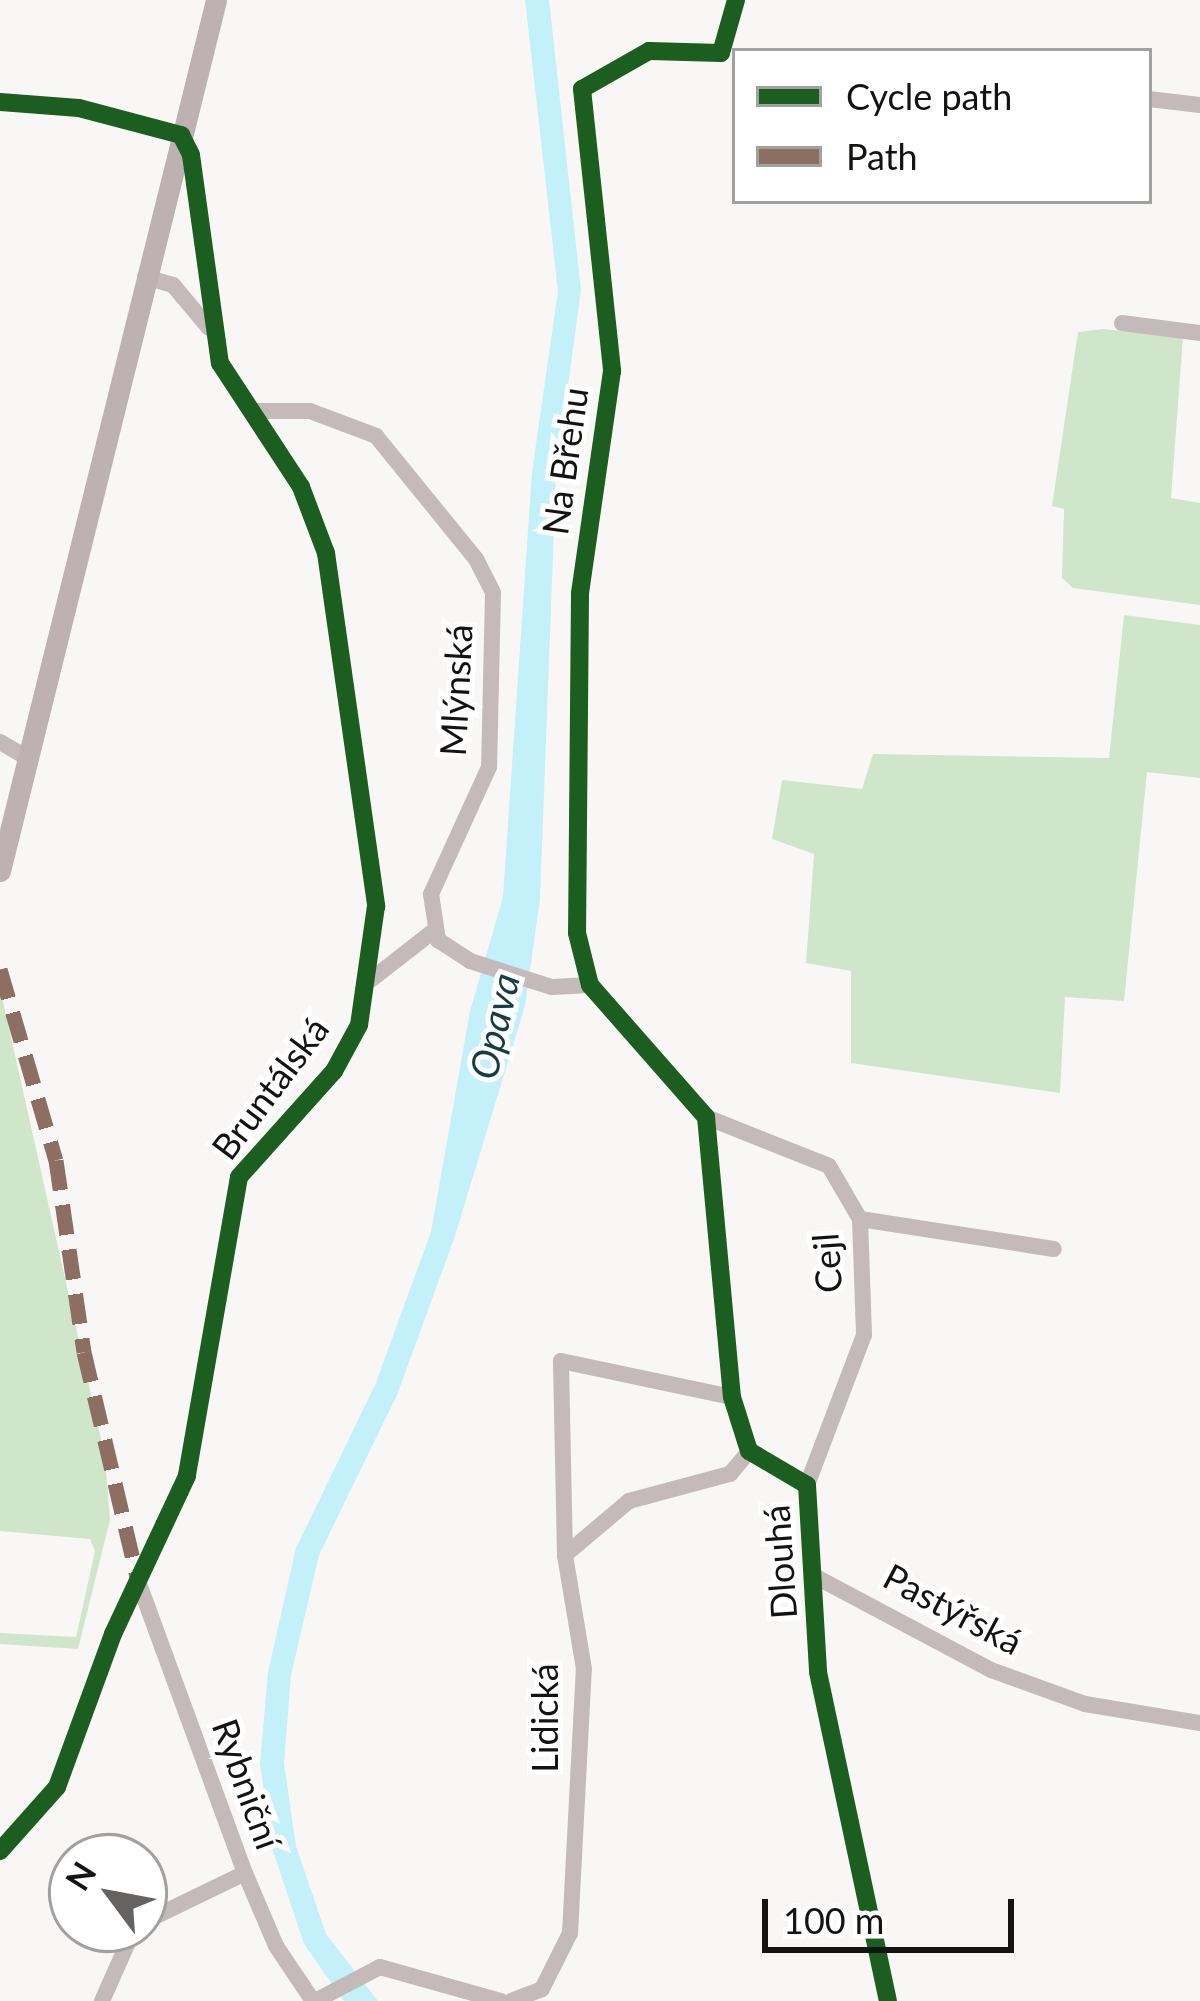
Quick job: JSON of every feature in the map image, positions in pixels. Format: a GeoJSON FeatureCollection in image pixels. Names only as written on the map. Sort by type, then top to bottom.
{"type":"FeatureCollection","features":[{"type":"Feature","properties":{"kind":"main road","name":"Bruntálská"},"geometry":{"type":"LineString","coordinates":[[0,871],[216,0]]}},
{"type":"Feature","properties":{"kind":"street","name":"Na Břehu"},"geometry":{"type":"LineString","coordinates":[[590,985],[577,933],[580,594],[612,371],[582,88],[650,51],[728,53],[736,0]]}},
{"type":"Feature","properties":{"kind":"street"},"geometry":{"type":"LineString","coordinates":[[1152,99],[1200,105]]}},
{"type":"Feature","properties":{"kind":"street"},"geometry":{"type":"LineString","coordinates":[[0,102],[79,108],[182,135]]}},
{"type":"Feature","properties":{"kind":"street","name":"Bruntálská"},"geometry":{"type":"LineString","coordinates":[[0,1851],[57,1787],[137,1580],[187,1476],[238,1177],[334,1071],[372,980],[376,906],[326,553],[254,411],[220,363],[210,328],[182,135]]}},
{"type":"Feature","properties":{"kind":"street","name":"Bruntálská"},"geometry":{"type":"LineString","coordinates":[[146,277],[173,285],[210,328]]}},
{"type":"Feature","properties":{"kind":"street"},"geometry":{"type":"LineString","coordinates":[[1122,323],[1200,333]]}},
{"type":"Feature","properties":{"kind":"street","name":"Mlýnská"},"geometry":{"type":"LineString","coordinates":[[254,411],[310,411],[376,436],[493,592],[489,767],[431,894],[436,929]]}},
{"type":"Feature","properties":{"kind":"street"},"geometry":{"type":"LineString","coordinates":[[0,742],[26,757]]}},
{"type":"Feature","properties":{"kind":"street"},"geometry":{"type":"LineString","coordinates":[[372,980],[436,929],[470,961],[552,987],[590,985],[635,1029],[706,1118],[732,1397],[748,1451],[730,1474],[629,1502],[565,1555]]}},
{"type":"Feature","properties":{"kind":"street","name":"Cejl"},"geometry":{"type":"LineString","coordinates":[[706,1118],[830,1166],[860,1219],[864,1335],[807,1484]]}},
{"type":"Feature","properties":{"kind":"street"},"geometry":{"type":"LineString","coordinates":[[860,1219],[1054,1250]]}},
{"type":"Feature","properties":{"kind":"street"},"geometry":{"type":"LineString","coordinates":[[565,1555],[561,1361],[732,1397]]}},
{"type":"Feature","properties":{"kind":"street","name":"Dlouhá"},"geometry":{"type":"LineString","coordinates":[[748,1451],[807,1484],[818,1578],[818,1672],[888,2001]]}},
{"type":"Feature","properties":{"kind":"street","name":"Lidická"},"geometry":{"type":"LineString","coordinates":[[512,2001],[542,1988],[570,1933],[584,1669],[565,1555]]}},
{"type":"Feature","properties":{"kind":"street","name":"Pastýřská"},"geometry":{"type":"LineString","coordinates":[[818,1578],[991,1670],[1085,1705],[1200,1723]]}},
{"type":"Feature","properties":{"kind":"street","name":"Rybniční"},"geometry":{"type":"LineString","coordinates":[[137,1580],[244,1873],[276,1946],[319,1998]]}},
{"type":"Feature","properties":{"kind":"street"},"geometry":{"type":"LineString","coordinates":[[168,1910],[244,1873]]}},
{"type":"Feature","properties":{"kind":"street"},"geometry":{"type":"LineString","coordinates":[[102,2001],[123,1953]]}},
{"type":"Feature","properties":{"kind":"street"},"geometry":{"type":"LineString","coordinates":[[319,1998],[370,1971],[501,2001]]}},
{"type":"Feature","properties":{"kind":"green space"},"geometry":{"type":"Polygon","coordinates":[[[1102,329],[1183,337],[1171,498],[1200,503],[1200,605],[1073,588],[1062,578],[1064,509],[1052,506],[1078,332],[1102,329]]]}},
{"type":"Feature","properties":{"kind":"green space"},"geometry":{"type":"Polygon","coordinates":[[[1124,615],[1200,625],[1200,778],[1147,772],[1124,1001],[1065,997],[1060,1093],[851,1063],[851,971],[806,963],[814,854],[772,839],[782,780],[862,789],[873,754],[1109,758],[1124,615]]]}},
{"type":"Feature","properties":{"kind":"green space"},"geometry":{"type":"Polygon","coordinates":[[[0,988],[105,1457],[110,1520],[78,1649],[0,1644],[0,1633],[76,1637],[95,1551],[90,1539],[0,1531],[0,988]]]}},
{"type":"Feature","properties":{"kind":"water","name":"Opava"},"geometry":{"type":"Polygon","coordinates":[[[525,0],[549,0],[581,290],[556,475],[540,899],[525,1006],[454,1239],[397,1395],[319,1555],[291,1675],[284,1763],[296,1846],[326,1934],[378,2001],[344,2001],[304,1944],[273,1851],[260,1764],[268,1672],[296,1548],[375,1385],[431,1232],[470,1011],[503,897],[532,472],[558,291],[525,0]]]}},
{"type":"Feature","properties":{"kind":"marked path"},"geometry":{"type":"LineString","coordinates":[[0,969],[56,1160],[84,1352],[138,1581]]}},
{"type":"Feature","properties":{"kind":"cycle path"},"geometry":{"type":"LineString","coordinates":[[736,0],[721,53],[649,51],[582,89],[612,371],[580,594],[577,933],[590,985],[706,1117],[732,1397],[749,1451],[807,1485],[818,1672],[888,2001]]}},
{"type":"Feature","properties":{"kind":"cycle path"},"geometry":{"type":"LineString","coordinates":[[0,102],[79,108],[181,135],[191,155],[220,363],[301,487],[326,553],[376,906],[359,1025],[334,1071],[239,1177],[187,1476],[113,1634],[57,1787],[0,1851]]}}]}
